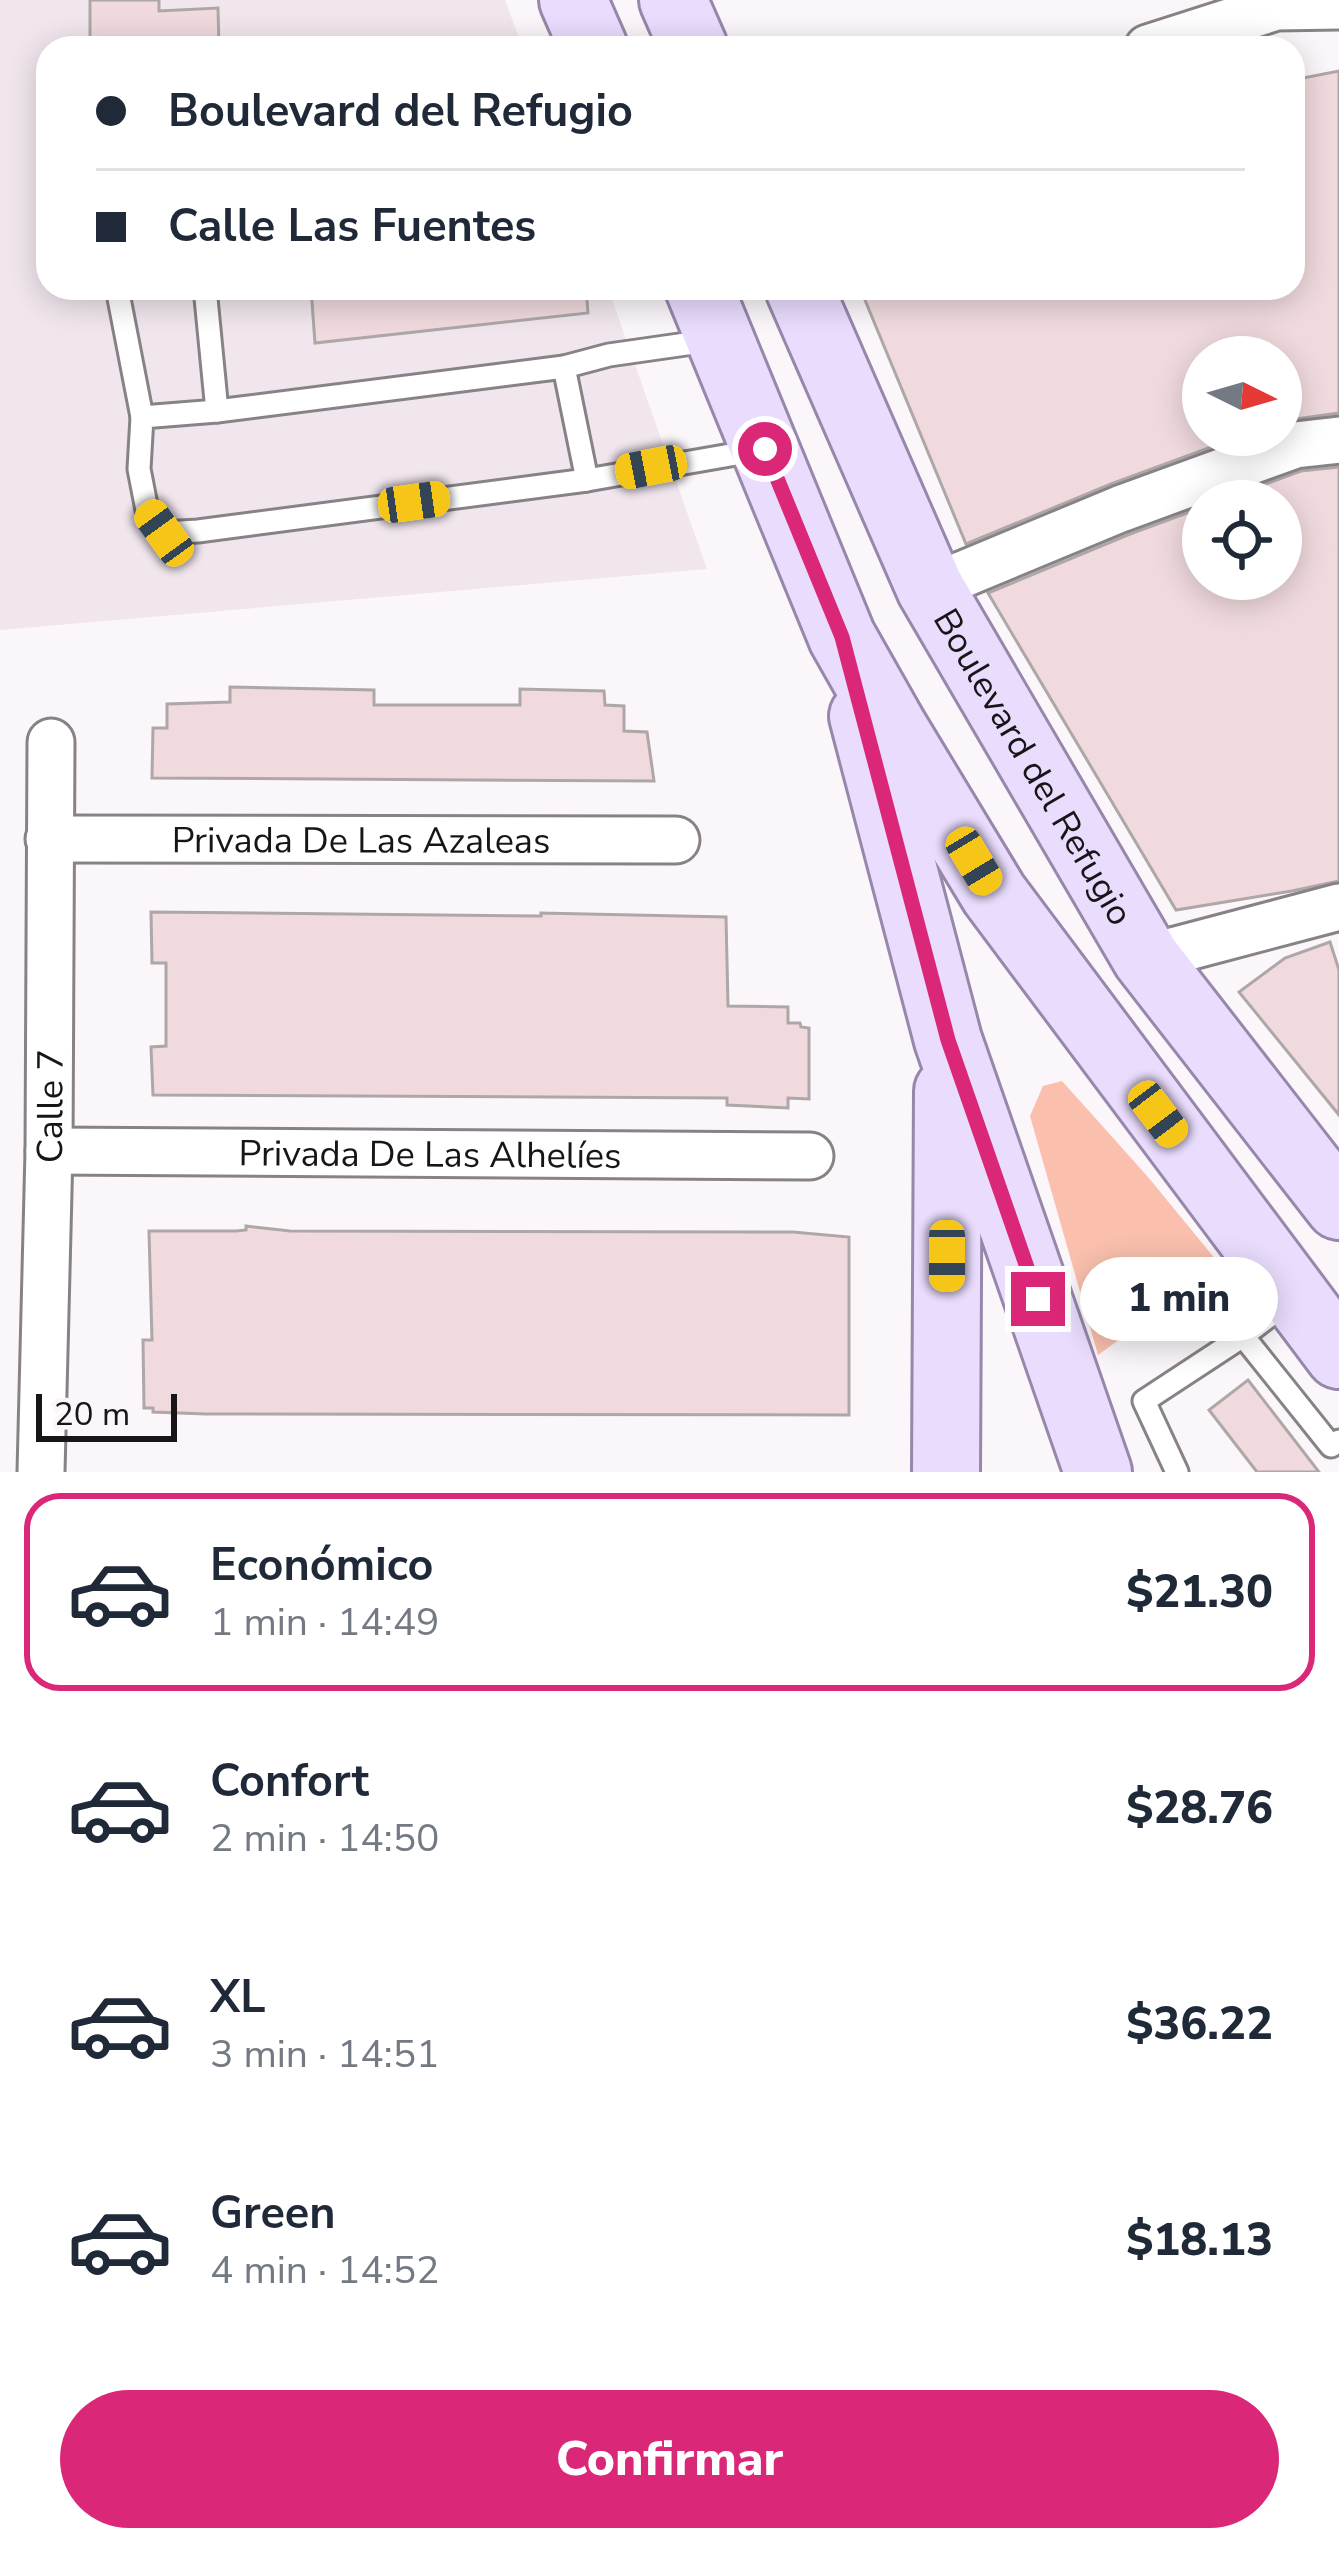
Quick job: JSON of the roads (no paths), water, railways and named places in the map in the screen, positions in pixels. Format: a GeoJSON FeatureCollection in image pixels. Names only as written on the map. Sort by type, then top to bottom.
{"type":"FeatureCollection","features":[{"type":"Feature","properties":{"kind":"main road"},"geometry":{"type":"LineString","coordinates":[[573,0],[589,36]]}},
{"type":"Feature","properties":{"kind":"main road"},"geometry":{"type":"LineString","coordinates":[[674,0],[689,36]]}},
{"type":"Feature","properties":{"kind":"main road","name":"Boulevard del Refugio"},"geometry":{"type":"LineString","coordinates":[[804,300],[930,588],[1147,958],[1339,1206]]}},
{"type":"Feature","properties":{"kind":"main road"},"geometry":{"type":"LineString","coordinates":[[710,314],[842,637],[948,1040],[1098,1472]]}},
{"type":"Feature","properties":{"kind":"main road"},"geometry":{"type":"LineString","coordinates":[[842,637],[994,894],[1339,1355]]}},
{"type":"Feature","properties":{"kind":"main road"},"geometry":{"type":"LineString","coordinates":[[946,1472],[948,1040]]}},
{"type":"Feature","properties":{"kind":"street"},"geometry":{"type":"LineString","coordinates":[[1185,36],[1276,7],[1339,6]]}},
{"type":"Feature","properties":{"kind":"street"},"geometry":{"type":"LineString","coordinates":[[930,588],[1120,509],[1295,445],[1339,440]]}},
{"type":"Feature","properties":{"kind":"street","name":"Calle 7"},"geometry":{"type":"LineString","coordinates":[[41,1472],[49,1151],[51,742]]}},
{"type":"Feature","properties":{"kind":"street","name":"Privada De Las Azaleas"},"geometry":{"type":"LineString","coordinates":[[49,839],[676,840]]}},
{"type":"Feature","properties":{"kind":"street"},"geometry":{"type":"LineString","coordinates":[[1147,958],[1339,907]]}},
{"type":"Feature","properties":{"kind":"street","name":"Privada De Las Alhelíes"},"geometry":{"type":"LineString","coordinates":[[49,1151],[809,1156]]}},
{"type":"Feature","properties":{"kind":"lane"},"geometry":{"type":"LineString","coordinates":[[119,300],[142,417],[140,469],[147,510],[164,533],[587,479],[765,449]]}},
{"type":"Feature","properties":{"kind":"lane"},"geometry":{"type":"LineString","coordinates":[[206,300],[217,411]]}},
{"type":"Feature","properties":{"kind":"lane"},"geometry":{"type":"LineString","coordinates":[[142,417],[565,367],[609,355],[710,314]]}},
{"type":"Feature","properties":{"kind":"lane"},"geometry":{"type":"LineString","coordinates":[[565,367],[587,479]]}},
{"type":"Feature","properties":{"kind":"lane"},"geometry":{"type":"LineString","coordinates":[[1177,1472],[1144,1400],[1243,1336],[1294,1296]]}},
{"type":"Feature","properties":{"kind":"lane"},"geometry":{"type":"LineString","coordinates":[[1243,1336],[1336,1448]]}}]}
